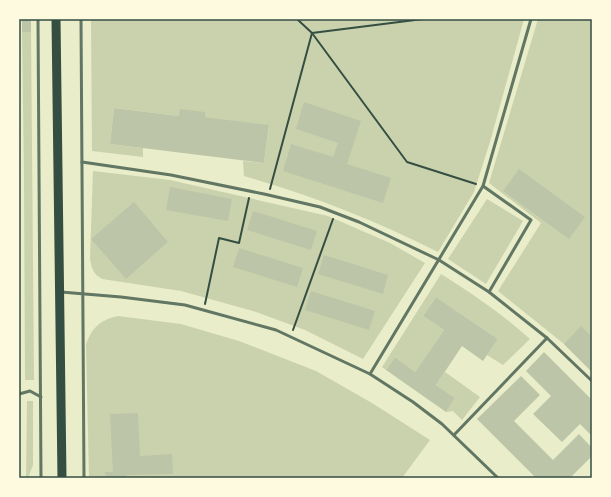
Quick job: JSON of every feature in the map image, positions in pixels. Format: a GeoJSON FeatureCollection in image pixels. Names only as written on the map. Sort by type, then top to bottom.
{"type":"FeatureCollection","features":[{"type":"Feature","properties":{"kind":"highway"},"geometry":{"type":"LineString","coordinates":[[56,19],[62,478]]}},
{"type":"Feature","properties":{"kind":"lane"},"geometry":{"type":"LineString","coordinates":[[38,19],[41,478]]}},
{"type":"Feature","properties":{"kind":"lane"},"geometry":{"type":"LineString","coordinates":[[81,19],[84,478]]}},
{"type":"Feature","properties":{"kind":"lane"},"geometry":{"type":"LineString","coordinates":[[370,374],[483,186],[531,19]]}},
{"type":"Feature","properties":{"kind":"lane"},"geometry":{"type":"LineString","coordinates":[[82,162],[171,175],[251,191],[320,206],[359,222],[439,260],[490,292],[547,338],[592,381]]}},
{"type":"Feature","properties":{"kind":"lane"},"geometry":{"type":"LineString","coordinates":[[483,186],[531,220],[490,292]]}},
{"type":"Feature","properties":{"kind":"lane"},"geometry":{"type":"LineString","coordinates":[[60,292],[184,305],[276,330],[370,374],[419,406],[442,424],[498,478]]}},
{"type":"Feature","properties":{"kind":"lane"},"geometry":{"type":"LineString","coordinates":[[454,436],[547,338]]}},
{"type":"Feature","properties":{"kind":"lane"},"geometry":{"type":"LineString","coordinates":[[19,394],[30,391],[41,397]]}},
{"type":"Feature","properties":{"kind":"path"},"geometry":{"type":"LineString","coordinates":[[297,19],[312,33],[407,162],[483,186]]}},
{"type":"Feature","properties":{"kind":"path"},"geometry":{"type":"LineString","coordinates":[[312,33],[423,19]]}},
{"type":"Feature","properties":{"kind":"path"},"geometry":{"type":"LineString","coordinates":[[268,195],[312,33]]}},
{"type":"Feature","properties":{"kind":"path"},"geometry":{"type":"LineString","coordinates":[[203,310],[219,238],[239,243],[251,191]]}},
{"type":"Feature","properties":{"kind":"path"},"geometry":{"type":"LineString","coordinates":[[290,337],[336,213]]}},
{"type":"Feature","properties":{"kind":"green space"},"geometry":{"type":"Polygon","coordinates":[[[91,19],[524,19],[490,142],[474,192],[438,252],[391,229],[342,209],[294,191],[244,176],[243,161],[264,163],[269,126],[205,117],[205,112],[179,116],[114,108],[110,144],[143,148],[143,157],[92,151],[91,19]]]}},
{"type":"Feature","properties":{"kind":"green space"},"geometry":{"type":"Polygon","coordinates":[[[538,19],[592,19],[592,372],[564,344],[498,291],[541,223],[489,183],[538,19]]]}},
{"type":"Feature","properties":{"kind":"green space"},"geometry":{"type":"Polygon","coordinates":[[[22,32],[31,32],[34,380],[25,380],[22,32]]]}},
{"type":"Feature","properties":{"kind":"green space"},"geometry":{"type":"Polygon","coordinates":[[[93,171],[170,180],[328,216],[390,243],[425,263],[363,359],[305,330],[253,311],[181,291],[102,279],[99,277],[93,271],[90,259],[93,171]]]}},
{"type":"Feature","properties":{"kind":"green space"},"geometry":{"type":"Polygon","coordinates":[[[487,199],[523,221],[486,284],[448,259],[487,199]]]}},
{"type":"Feature","properties":{"kind":"green space"},"geometry":{"type":"Polygon","coordinates":[[[441,274],[509,321],[530,339],[503,365],[487,355],[498,339],[436,297],[423,316],[444,330],[415,372],[395,357],[386,370],[382,367],[441,274]]]}},
{"type":"Feature","properties":{"kind":"green space"},"geometry":{"type":"Polygon","coordinates":[[[118,316],[181,324],[239,341],[316,371],[372,403],[430,440],[402,478],[89,478],[86,344],[98,325],[118,316]]]}},
{"type":"Feature","properties":{"kind":"green space"},"geometry":{"type":"Polygon","coordinates":[[[445,372],[480,397],[462,420],[453,411],[446,412],[455,398],[436,385],[445,372]]]}},
{"type":"Feature","properties":{"kind":"green space"},"geometry":{"type":"Polygon","coordinates":[[[27,401],[33,401],[33,465],[28,478],[26,478],[27,401]]]}},
{"type":"Feature","properties":{"kind":"building"},"geometry":{"type":"Polygon","coordinates":[[[22,19],[31,19],[31,32],[22,32],[22,19]]]}},
{"type":"Feature","properties":{"kind":"building"},"geometry":{"type":"Polygon","coordinates":[[[304,102],[361,121],[347,164],[391,178],[383,203],[283,171],[291,144],[333,157],[338,143],[296,129],[304,102]]]}},
{"type":"Feature","properties":{"kind":"building"},"geometry":{"type":"Polygon","coordinates":[[[114,108],[179,116],[180,109],[205,112],[205,117],[269,125],[264,163],[110,144],[114,108]]]}},
{"type":"Feature","properties":{"kind":"building"},"geometry":{"type":"Polygon","coordinates":[[[519,169],[585,217],[569,239],[503,191],[519,169]]]}},
{"type":"Feature","properties":{"kind":"building"},"geometry":{"type":"Polygon","coordinates":[[[170,187],[232,199],[228,221],[166,210],[170,187]]]}},
{"type":"Feature","properties":{"kind":"building"},"geometry":{"type":"Polygon","coordinates":[[[134,202],[168,242],[126,279],[91,239],[134,202]]]}},
{"type":"Feature","properties":{"kind":"building"},"geometry":{"type":"Polygon","coordinates":[[[253,211],[317,231],[311,250],[247,230],[253,211]]]}},
{"type":"Feature","properties":{"kind":"building"},"geometry":{"type":"Polygon","coordinates":[[[239,248],[303,268],[297,287],[233,267],[239,248]]]}},
{"type":"Feature","properties":{"kind":"building"},"geometry":{"type":"Polygon","coordinates":[[[324,255],[388,275],[383,294],[318,274],[324,255]]]}},
{"type":"Feature","properties":{"kind":"building"},"geometry":{"type":"Polygon","coordinates":[[[311,291],[375,311],[369,330],[305,310],[311,291]]]}},
{"type":"Feature","properties":{"kind":"building"},"geometry":{"type":"Polygon","coordinates":[[[436,297],[498,339],[483,361],[462,346],[436,385],[455,398],[446,412],[386,370],[395,357],[415,372],[444,330],[423,316],[436,297]]]}},
{"type":"Feature","properties":{"kind":"building"},"geometry":{"type":"Polygon","coordinates":[[[581,326],[592,337],[592,372],[564,344],[581,326]]]}},
{"type":"Feature","properties":{"kind":"building"},"geometry":{"type":"Polygon","coordinates":[[[544,352],[592,400],[592,436],[580,424],[562,442],[533,414],[551,396],[526,371],[544,352]]]}},
{"type":"Feature","properties":{"kind":"building"},"geometry":{"type":"Polygon","coordinates":[[[521,376],[540,395],[514,421],[553,460],[579,434],[592,448],[592,456],[570,478],[536,478],[477,419],[521,376]]]}},
{"type":"Feature","properties":{"kind":"building"},"geometry":{"type":"Polygon","coordinates":[[[138,413],[140,456],[172,454],[173,474],[127,475],[127,478],[106,478],[105,472],[113,472],[110,414],[138,413]]]}}]}
